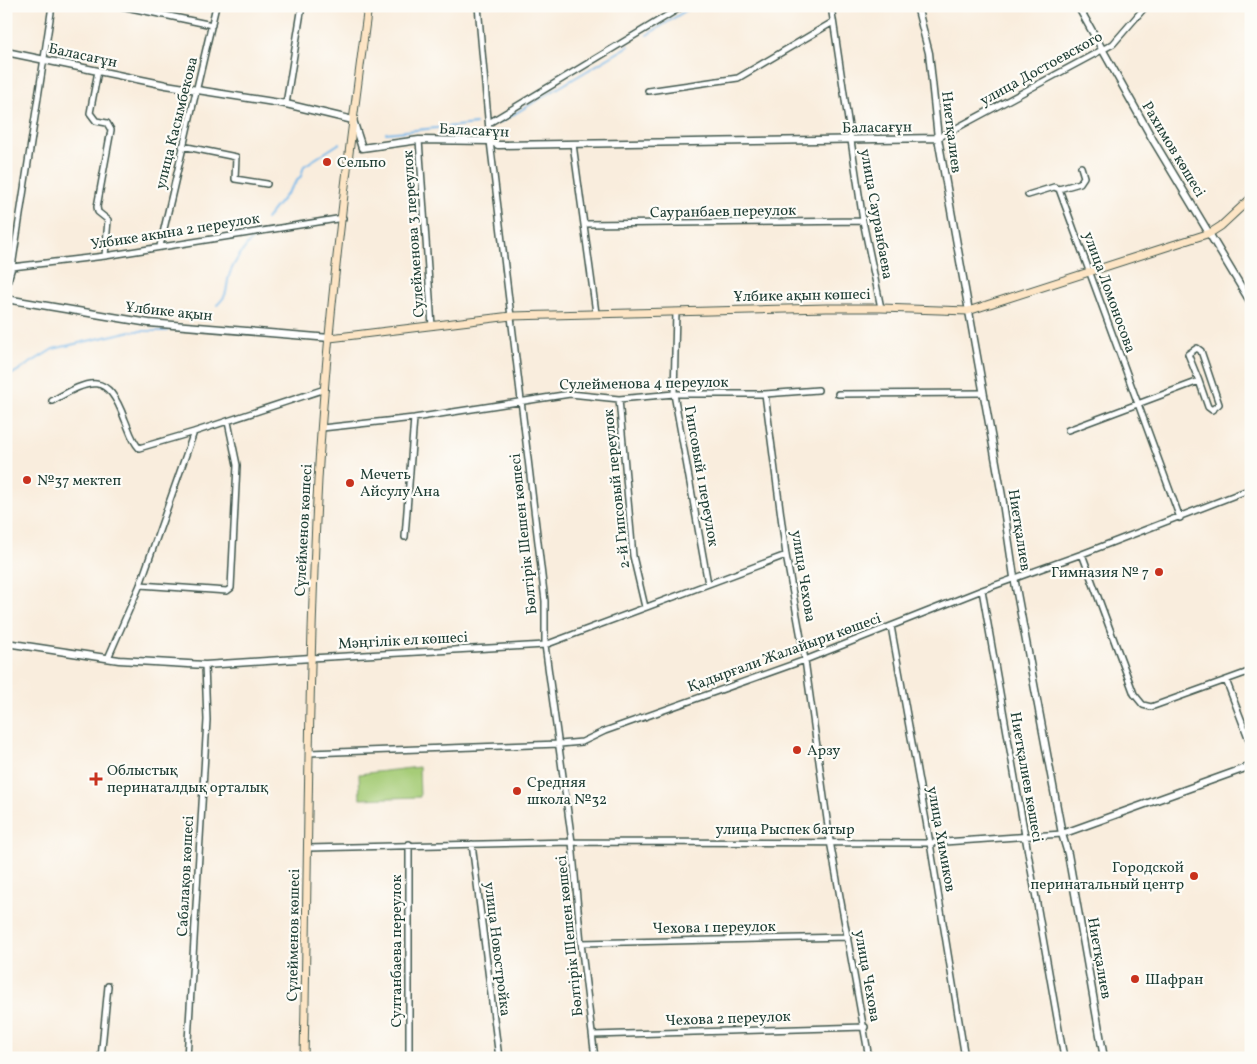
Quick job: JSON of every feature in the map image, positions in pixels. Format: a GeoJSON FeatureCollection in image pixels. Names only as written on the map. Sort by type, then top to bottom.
{"type":"FeatureCollection","features":[{"type":"Feature","properties":{"kind":"main road","name":"Сүлейменов көшесі"},"geometry":{"type":"LineString","coordinates":[[304,1058],[311,658],[318,478],[342,218],[368,6]]}},
{"type":"Feature","properties":{"kind":"main road","name":"Ұлбике ақын көшесі"},"geometry":{"type":"LineString","coordinates":[[330,338],[510,316],[882,308],[968,312],[1210,233],[1221,226],[1251,198]]}},
{"type":"Feature","properties":{"kind":"street"},"geometry":{"type":"LineString","coordinates":[[6,288],[12,267],[52,6]]}},
{"type":"Feature","properties":{"kind":"street"},"geometry":{"type":"LineString","coordinates":[[121,6],[212,25]]}},
{"type":"Feature","properties":{"kind":"street","name":"улица Касымбекова"},"geometry":{"type":"LineString","coordinates":[[160,246],[216,6]]}},
{"type":"Feature","properties":{"kind":"street"},"geometry":{"type":"LineString","coordinates":[[286,104],[302,6]]}},
{"type":"Feature","properties":{"kind":"street","name":"Бөлтірік Шешен көшесі"},"geometry":{"type":"LineString","coordinates":[[478,6],[488,123],[510,316],[522,401],[524,439],[545,601],[545,645],[572,842],[581,943],[595,1058]]}},
{"type":"Feature","properties":{"kind":"street"},"geometry":{"type":"LineString","coordinates":[[488,123],[683,6]]}},
{"type":"Feature","properties":{"kind":"street","name":"улица Сауранбаева"},"geometry":{"type":"LineString","coordinates":[[831,6],[863,221],[882,308]]}},
{"type":"Feature","properties":{"kind":"street","name":"Ниетқалиев"},"geometry":{"type":"LineString","coordinates":[[917,6],[929,53],[938,138],[1014,577],[1072,878],[1104,1058]]}},
{"type":"Feature","properties":{"kind":"street","name":"Рахимов көшесі"},"geometry":{"type":"LineString","coordinates":[[1078,6],[1101,50],[1251,303]]}},
{"type":"Feature","properties":{"kind":"street","name":"улица Достоевского"},"geometry":{"type":"LineString","coordinates":[[938,138],[1113,44],[1146,6]]}},
{"type":"Feature","properties":{"kind":"street"},"geometry":{"type":"LineString","coordinates":[[648,91],[738,78],[833,22]]}},
{"type":"Feature","properties":{"kind":"street","name":"Баласағұн"},"geometry":{"type":"LineString","coordinates":[[6,52],[196,91],[286,104],[353,120],[362,148],[419,140],[490,140],[498,146],[938,138]]}},
{"type":"Feature","properties":{"kind":"street"},"geometry":{"type":"LineString","coordinates":[[98,71],[90,113],[96,121],[107,123],[111,130],[97,207],[98,212],[108,220],[104,256]]}},
{"type":"Feature","properties":{"kind":"street","name":"Сулейменова 3 переулок"},"geometry":{"type":"LineString","coordinates":[[419,140],[432,326]]}},
{"type":"Feature","properties":{"kind":"street"},"geometry":{"type":"LineString","coordinates":[[573,144],[596,313]]}},
{"type":"Feature","properties":{"kind":"street"},"geometry":{"type":"LineString","coordinates":[[182,146],[236,157],[235,179],[267,184]]}},
{"type":"Feature","properties":{"kind":"street"},"geometry":{"type":"LineString","coordinates":[[1028,196],[1054,187],[1059,189],[1080,183],[1084,178],[1081,166]]}},
{"type":"Feature","properties":{"kind":"street","name":"улица Ломоносова"},"geometry":{"type":"LineString","coordinates":[[1059,189],[1180,518]]}},
{"type":"Feature","properties":{"kind":"street","name":"Улбике акына 2 переулок"},"geometry":{"type":"LineString","coordinates":[[12,267],[104,256],[342,218]]}},
{"type":"Feature","properties":{"kind":"street","name":"Сауранбаев переулок"},"geometry":{"type":"LineString","coordinates":[[584,224],[863,221]]}},
{"type":"Feature","properties":{"kind":"street","name":"Ұлбике ақын"},"geometry":{"type":"LineString","coordinates":[[6,299],[149,323],[330,338]]}},
{"type":"Feature","properties":{"kind":"street","name":"Гипсовый 1 переулок"},"geometry":{"type":"LineString","coordinates":[[676,312],[674,394],[708,584]]}},
{"type":"Feature","properties":{"kind":"street"},"geometry":{"type":"LineString","coordinates":[[1197,348],[1201,350],[1219,404],[1217,408],[1212,410],[1208,407],[1199,381],[1188,354],[1197,348]]}},
{"type":"Feature","properties":{"kind":"street"},"geometry":{"type":"LineString","coordinates":[[1068,430],[1199,381]]}},
{"type":"Feature","properties":{"kind":"street"},"geometry":{"type":"LineString","coordinates":[[52,400],[82,384],[97,383],[113,393],[139,448],[228,422],[325,389]]}},
{"type":"Feature","properties":{"kind":"street","name":"Сулейменова 4 переулок"},"geometry":{"type":"LineString","coordinates":[[322,428],[414,418],[570,394],[619,398],[674,394],[765,394],[818,390]]}},
{"type":"Feature","properties":{"kind":"street"},"geometry":{"type":"LineString","coordinates":[[838,394],[983,393]]}},
{"type":"Feature","properties":{"kind":"street","name":"улица Чехова"},"geometry":{"type":"LineString","coordinates":[[765,394],[786,555],[805,660],[830,841],[865,1027],[869,1058]]}},
{"type":"Feature","properties":{"kind":"street","name":"2-й Гипсовый переулок"},"geometry":{"type":"LineString","coordinates":[[619,398],[633,556],[645,607]]}},
{"type":"Feature","properties":{"kind":"street"},"geometry":{"type":"LineString","coordinates":[[405,537],[414,418]]}},
{"type":"Feature","properties":{"kind":"street"},"geometry":{"type":"LineString","coordinates":[[140,585],[227,591],[231,588],[237,466],[228,422]]}},
{"type":"Feature","properties":{"kind":"street"},"geometry":{"type":"LineString","coordinates":[[108,658],[140,585],[194,432]]}},
{"type":"Feature","properties":{"kind":"street","name":"Қадырғали Жалайыри көшесі"},"geometry":{"type":"LineString","coordinates":[[309,753],[582,742],[605,730],[805,660],[1014,577],[1180,518],[1251,489]]}},
{"type":"Feature","properties":{"kind":"street"},"geometry":{"type":"LineString","coordinates":[[1082,554],[1134,694],[1143,705],[1151,706],[1251,671]]}},
{"type":"Feature","properties":{"kind":"street","name":"Мәңгілік ел көшесі"},"geometry":{"type":"LineString","coordinates":[[6,643],[108,658],[205,665],[545,645],[786,555]]}},
{"type":"Feature","properties":{"kind":"street","name":"Ниетқалиев көшесі"},"geometry":{"type":"LineString","coordinates":[[982,590],[1064,1058]]}},
{"type":"Feature","properties":{"kind":"street","name":"улица Химиков"},"geometry":{"type":"LineString","coordinates":[[891,626],[930,843],[965,1058]]}},
{"type":"Feature","properties":{"kind":"street","name":"Сабалақов көшесі"},"geometry":{"type":"LineString","coordinates":[[187,1058],[207,720],[205,665]]}},
{"type":"Feature","properties":{"kind":"street"},"geometry":{"type":"LineString","coordinates":[[1226,680],[1251,745]]}},
{"type":"Feature","properties":{"kind":"street","name":"улица Рыспек батыр"},"geometry":{"type":"LineString","coordinates":[[308,848],[409,844],[572,842],[830,841],[930,843],[1062,834],[1251,766]]}},
{"type":"Feature","properties":{"kind":"street","name":"Султанбаева переулок"},"geometry":{"type":"LineString","coordinates":[[409,844],[409,1058]]}},
{"type":"Feature","properties":{"kind":"street","name":"улица Новостройка"},"geometry":{"type":"LineString","coordinates":[[472,844],[499,1058]]}},
{"type":"Feature","properties":{"kind":"street","name":"Чехова 1 переулок"},"geometry":{"type":"LineString","coordinates":[[581,943],[848,937]]}},
{"type":"Feature","properties":{"kind":"street"},"geometry":{"type":"LineString","coordinates":[[101,1058],[108,986]]}},
{"type":"Feature","properties":{"kind":"street","name":"Чехова 2 переулок"},"geometry":{"type":"LineString","coordinates":[[592,1035],[865,1027]]}},
{"type":"Feature","properties":{"kind":"green space"},"geometry":{"type":"Polygon","coordinates":[[[419,767],[420,797],[360,799],[359,774],[419,767]]]}},
{"type":"Feature","properties":{"kind":"waterway"},"geometry":{"type":"LineString","coordinates":[[647,35],[693,6]]}},
{"type":"Feature","properties":{"kind":"waterway"},"geometry":{"type":"LineString","coordinates":[[499,123],[629,46]]}},
{"type":"Feature","properties":{"kind":"waterway"},"geometry":{"type":"LineString","coordinates":[[386,133],[476,124]]}},
{"type":"Feature","properties":{"kind":"waterway"},"geometry":{"type":"LineString","coordinates":[[266,219],[301,176],[304,166],[340,143]]}},
{"type":"Feature","properties":{"kind":"waterway"},"geometry":{"type":"LineString","coordinates":[[217,305],[226,293],[228,278],[235,263],[254,237]]}},
{"type":"Feature","properties":{"kind":"waterway"},"geometry":{"type":"LineString","coordinates":[[6,378],[53,349],[131,331],[167,331]]}},
{"type":"Feature","properties":{"kind":"place","name":"Сельпо"},"geometry":{"type":"Point","coordinates":[327,162]}},
{"type":"Feature","properties":{"kind":"place","name":"№37 мектеп"},"geometry":{"type":"Point","coordinates":[27,480]}},
{"type":"Feature","properties":{"kind":"place","name":"Мечеть Айсулу Ана"},"geometry":{"type":"Point","coordinates":[350,483]}},
{"type":"Feature","properties":{"kind":"place","name":"Гимназия № 7"},"geometry":{"type":"Point","coordinates":[1159,572]}},
{"type":"Feature","properties":{"kind":"place","name":"Арзу"},"geometry":{"type":"Point","coordinates":[797,750]}},
{"type":"Feature","properties":{"kind":"place","name":"Облыстық перинаталдық орталық"},"geometry":{"type":"Point","coordinates":[96,779]}},
{"type":"Feature","properties":{"kind":"place","name":"Средняя школа №32"},"geometry":{"type":"Point","coordinates":[517,791]}},
{"type":"Feature","properties":{"kind":"place","name":"Городской перинатальный центр"},"geometry":{"type":"Point","coordinates":[1194,876]}},
{"type":"Feature","properties":{"kind":"place","name":"Шафран"},"geometry":{"type":"Point","coordinates":[1135,979]}}]}
